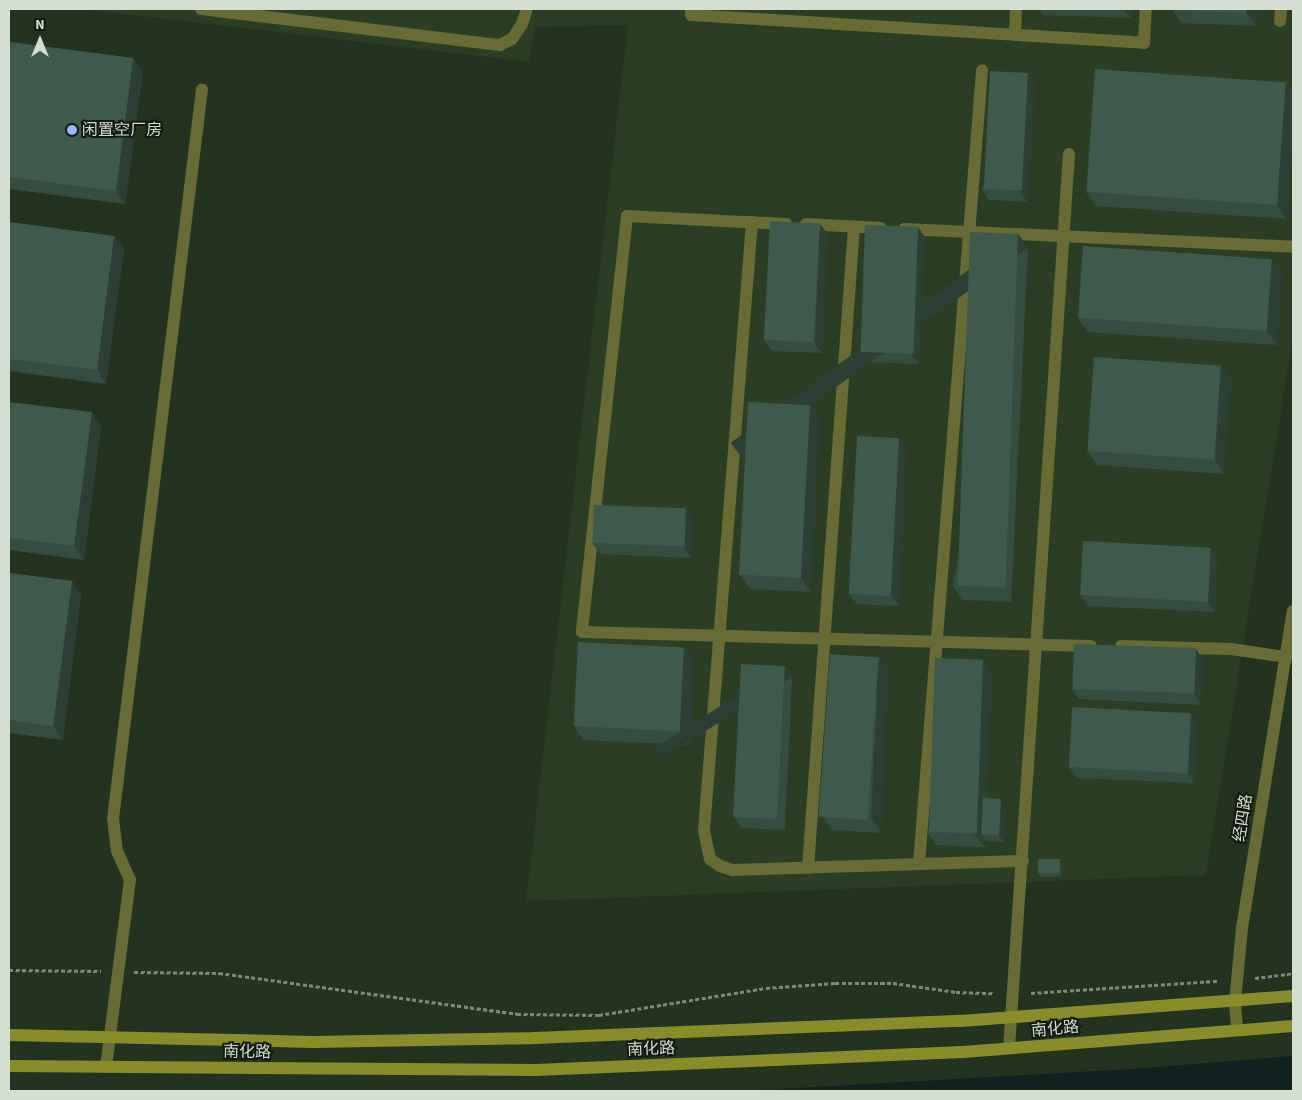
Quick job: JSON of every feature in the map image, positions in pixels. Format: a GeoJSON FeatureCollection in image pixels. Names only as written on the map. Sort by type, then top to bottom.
{"type":"FeatureCollection","features":[{"type":"Feature","properties":{"kind":"main road","name":"南化路"},"geometry":{"type":"LineString","coordinates":[[9,1035],[312,1042],[534,1038],[1013,1017],[1293,996]]}},
{"type":"Feature","properties":{"kind":"main road","name":"南化路"},"geometry":{"type":"LineString","coordinates":[[9,1066],[535,1070],[1009,1048],[1293,1026]]}},
{"type":"Feature","properties":{"kind":"street"},"geometry":{"type":"LineString","coordinates":[[201,9],[230,10],[500,44],[512,40],[522,24],[527,9]]}},
{"type":"Feature","properties":{"kind":"street"},"geometry":{"type":"LineString","coordinates":[[691,9],[691,15],[1144,43],[1146,9]]}},
{"type":"Feature","properties":{"kind":"street"},"geometry":{"type":"LineString","coordinates":[[1014,35],[1016,9]]}},
{"type":"Feature","properties":{"kind":"street"},"geometry":{"type":"LineString","coordinates":[[920,864],[982,70]]}},
{"type":"Feature","properties":{"kind":"street"},"geometry":{"type":"LineString","coordinates":[[106,1067],[130,880],[117,850],[113,819],[202,89]]}},
{"type":"Feature","properties":{"kind":"street"},"geometry":{"type":"LineString","coordinates":[[1009,1048],[1013,1017],[1069,154]]}},
{"type":"Feature","properties":{"kind":"street"},"geometry":{"type":"LineString","coordinates":[[1286,657],[1230,649],[582,632],[627,216],[1293,247]]}},
{"type":"Feature","properties":{"kind":"street"},"geometry":{"type":"LineString","coordinates":[[752,222],[704,831],[710,859],[720,866],[732,870],[1023,861]]}},
{"type":"Feature","properties":{"kind":"street"},"geometry":{"type":"LineString","coordinates":[[808,868],[854,227]]}},
{"type":"Feature","properties":{"kind":"street","name":"经四路"},"geometry":{"type":"LineString","coordinates":[[1237,1030],[1235,1001],[1242,928],[1293,611]]}},
{"type":"Feature","properties":{"kind":"path"},"geometry":{"type":"LineString","coordinates":[[9,970],[219,973],[517,1014],[599,1014],[766,988],[835,982],[893,983],[956,992],[1014,994],[1237,980],[1293,973]]}},
{"type":"Feature","properties":{"kind":"shaded area"},"geometry":{"type":"Polygon","coordinates":[[[83,9],[1293,9],[1293,337],[1206,875],[526,901],[628,25],[535,27],[529,62],[83,9]]]}},
{"type":"Feature","properties":{"kind":"water"},"geometry":{"type":"Polygon","coordinates":[[[1293,1056],[1293,1091],[743,1091],[1132,1069],[1293,1056]]]}},
{"type":"Feature","properties":{"kind":"building"},"geometry":{"type":"Polygon","coordinates":[[[1246,9],[1246,13],[1172,10],[1246,9]]]}},
{"type":"Feature","properties":{"kind":"building","name":"闲置空厂房"},"geometry":{"type":"Polygon","coordinates":[[[9,42],[133,58],[116,191],[9,177],[9,42]]]}},
{"type":"Feature","properties":{"kind":"building"},"geometry":{"type":"Polygon","coordinates":[[[1095,69],[1286,82],[1277,205],[1086,192],[1095,69]]]}},
{"type":"Feature","properties":{"kind":"building"},"geometry":{"type":"Polygon","coordinates":[[[990,71],[1028,73],[1022,191],[984,189],[990,71]]]}},
{"type":"Feature","properties":{"kind":"building"},"geometry":{"type":"Polygon","coordinates":[[[770,221],[820,224],[814,342],[764,340],[770,221]]]}},
{"type":"Feature","properties":{"kind":"building"},"geometry":{"type":"Polygon","coordinates":[[[9,222],[114,236],[97,370],[9,359],[9,222]]]}},
{"type":"Feature","properties":{"kind":"building"},"geometry":{"type":"Polygon","coordinates":[[[865,225],[918,227],[914,354],[861,352],[865,225]]]}},
{"type":"Feature","properties":{"kind":"building"},"geometry":{"type":"Polygon","coordinates":[[[970,232],[1018,234],[1006,587],[958,586],[970,232]]]}},
{"type":"Feature","properties":{"kind":"building"},"geometry":{"type":"Polygon","coordinates":[[[1083,246],[1272,259],[1267,331],[1078,318],[1083,246]]]}},
{"type":"Feature","properties":{"kind":"building"},"geometry":{"type":"Polygon","coordinates":[[[1094,357],[1221,366],[1214,460],[1087,451],[1094,357]]]}},
{"type":"Feature","properties":{"kind":"building"},"geometry":{"type":"Polygon","coordinates":[[[9,402],[92,412],[74,546],[9,538],[9,402]]]}},
{"type":"Feature","properties":{"kind":"building"},"geometry":{"type":"Polygon","coordinates":[[[748,402],[810,405],[801,578],[739,575],[748,402]]]}},
{"type":"Feature","properties":{"kind":"building"},"geometry":{"type":"Polygon","coordinates":[[[857,436],[899,438],[891,596],[849,594],[857,436]]]}},
{"type":"Feature","properties":{"kind":"building"},"geometry":{"type":"Polygon","coordinates":[[[594,505],[686,508],[685,546],[593,543],[594,505]]]}},
{"type":"Feature","properties":{"kind":"building"},"geometry":{"type":"Polygon","coordinates":[[[1083,541],[1211,548],[1208,602],[1080,595],[1083,541]]]}},
{"type":"Feature","properties":{"kind":"building"},"geometry":{"type":"Polygon","coordinates":[[[9,573],[72,581],[53,726],[9,720],[9,573]]]}},
{"type":"Feature","properties":{"kind":"building"},"geometry":{"type":"Polygon","coordinates":[[[578,642],[684,648],[679,731],[574,726],[578,642]]]}},
{"type":"Feature","properties":{"kind":"building"},"geometry":{"type":"Polygon","coordinates":[[[1074,644],[1196,648],[1194,693],[1072,689],[1074,644]]]}},
{"type":"Feature","properties":{"kind":"building"},"geometry":{"type":"Polygon","coordinates":[[[830,654],[879,657],[868,820],[819,817],[830,654]]]}},
{"type":"Feature","properties":{"kind":"building"},"geometry":{"type":"Polygon","coordinates":[[[935,658],[983,660],[977,834],[929,832],[935,658]]]}},
{"type":"Feature","properties":{"kind":"building"},"geometry":{"type":"Polygon","coordinates":[[[741,664],[785,666],[777,819],[733,817],[741,664]]]}},
{"type":"Feature","properties":{"kind":"building"},"geometry":{"type":"Polygon","coordinates":[[[1072,707],[1191,713],[1188,773],[1069,767],[1072,707]]]}},
{"type":"Feature","properties":{"kind":"building"},"geometry":{"type":"Polygon","coordinates":[[[983,798],[1001,799],[999,835],[981,834],[983,798]]]}},
{"type":"Feature","properties":{"kind":"building"},"geometry":{"type":"Polygon","coordinates":[[[1038,859],[1060,859],[1060,873],[1038,873],[1038,859]]]}},
{"type":"Feature","properties":{"kind":"place","name":"闲置空厂房"},"geometry":{"type":"Point","coordinates":[72,130]}}]}
